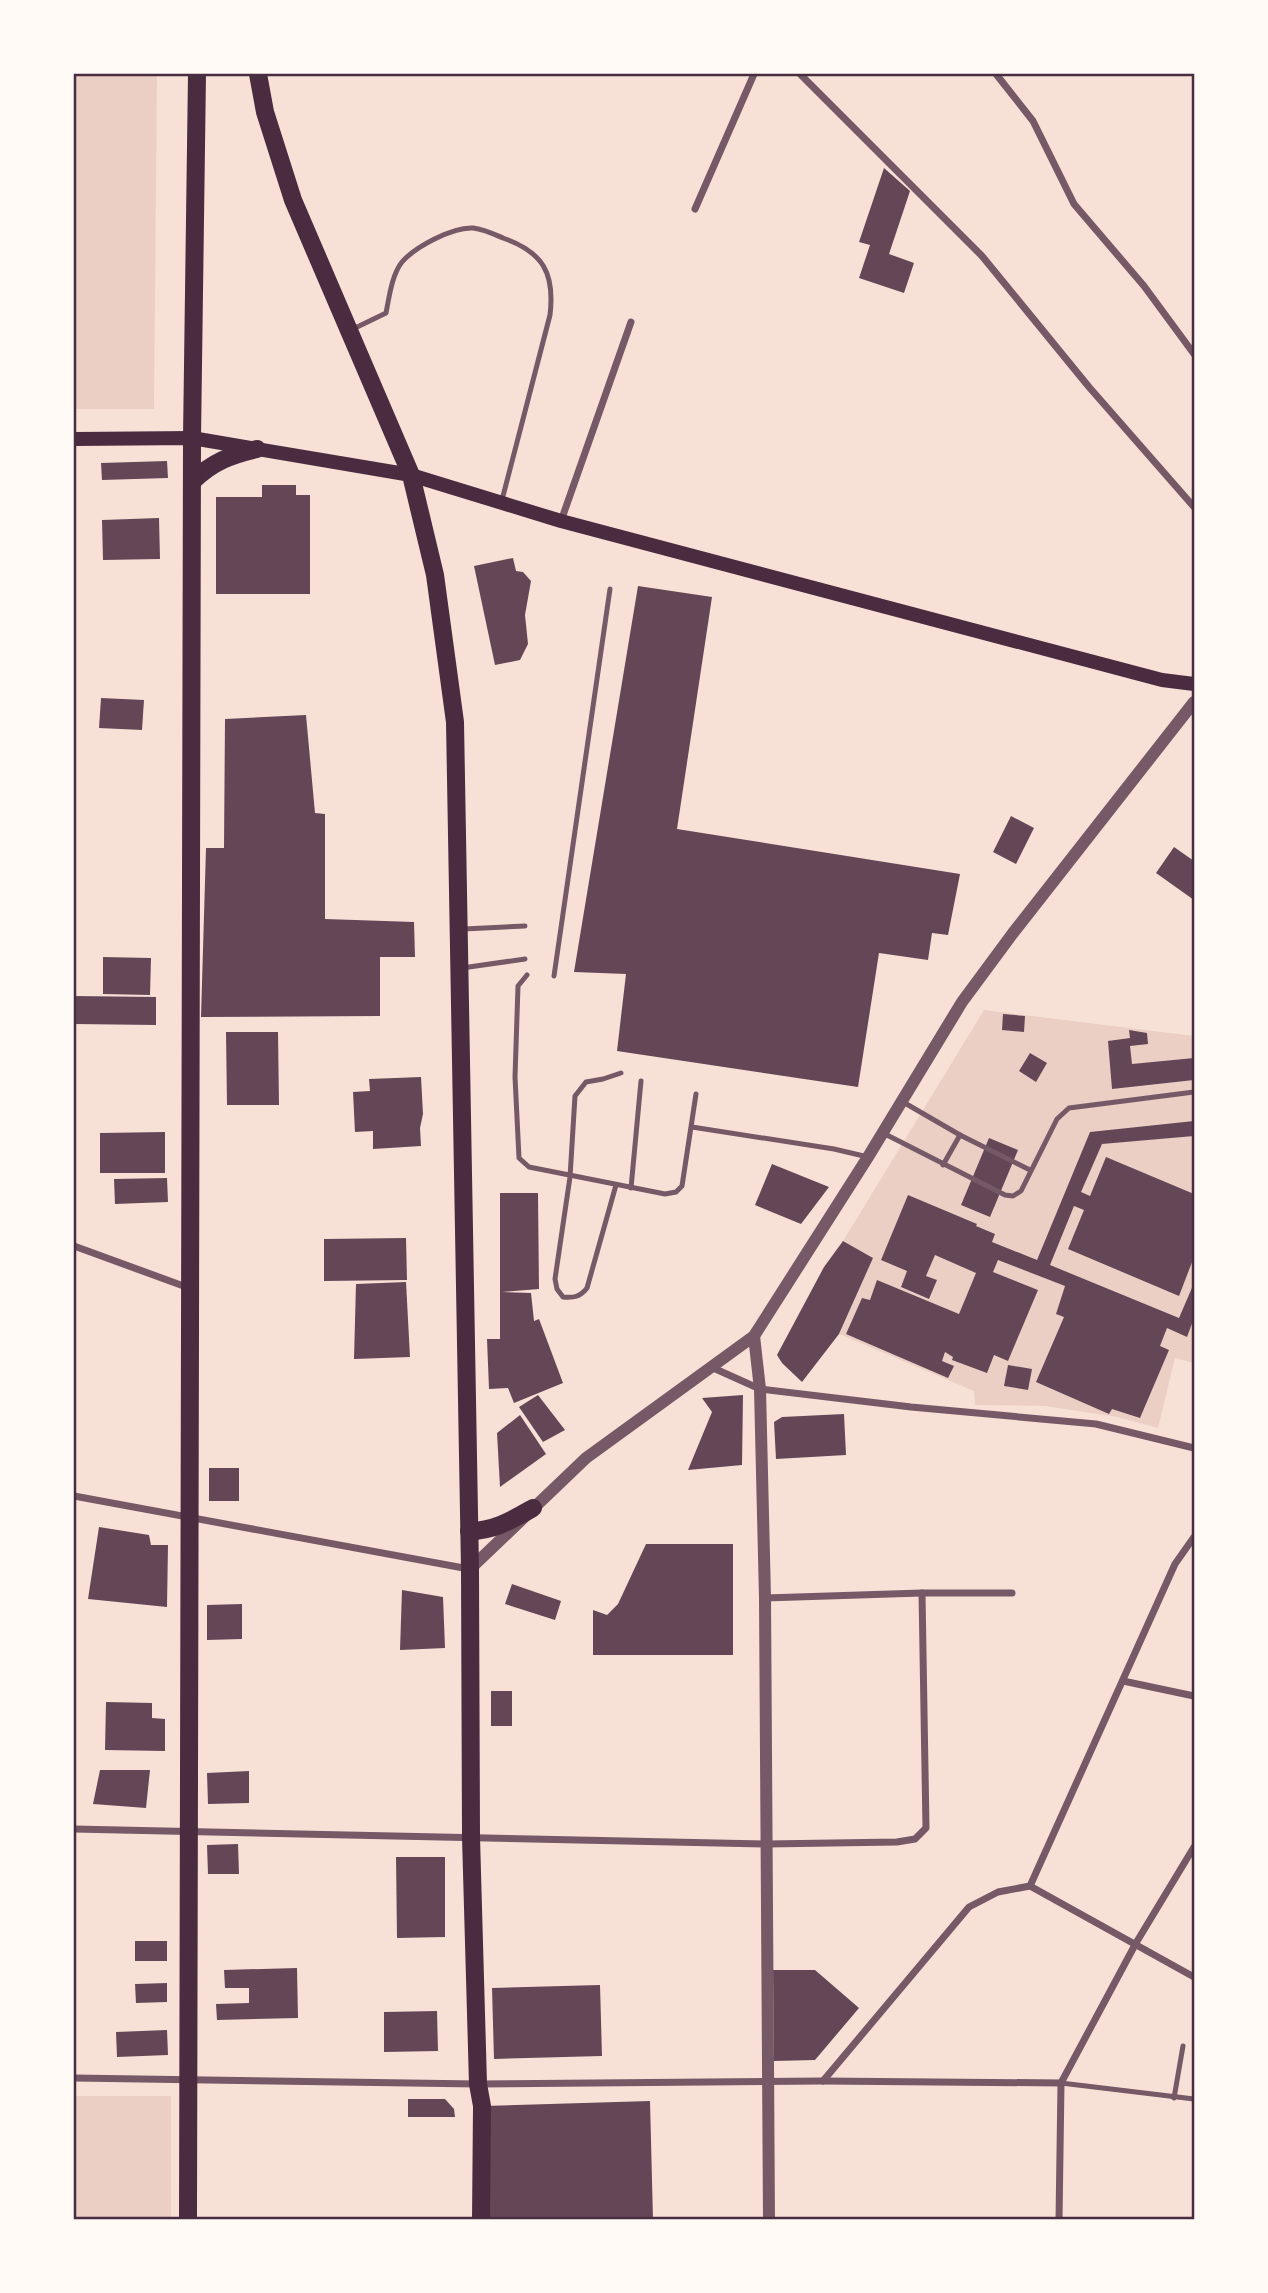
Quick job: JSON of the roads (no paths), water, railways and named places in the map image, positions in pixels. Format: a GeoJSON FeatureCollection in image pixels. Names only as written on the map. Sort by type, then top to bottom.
{"type":"FeatureCollection","features":[{"type":"Feature","properties":{"kind":"main road"},"geometry":{"type":"LineString","coordinates":[[188,2220],[192,438],[197,74]]}},
{"type":"Feature","properties":{"kind":"main road"},"geometry":{"type":"LineString","coordinates":[[258,74],[265,112],[293,200],[411,475],[435,575],[455,722],[470,1569],[471,1838],[478,2084],[482,2106],[481,2220]]}},
{"type":"Feature","properties":{"kind":"main road"},"geometry":{"type":"LineString","coordinates":[[74,439],[192,438],[411,475],[561,521],[1162,680],[1195,684]]}},
{"type":"Feature","properties":{"kind":"main road"},"geometry":{"type":"LineString","coordinates":[[193,481],[205,468],[220,459],[257,449]]}},
{"type":"Feature","properties":{"kind":"main road"},"geometry":{"type":"LineString","coordinates":[[469,1531],[499,1526],[533,1508]]}},
{"type":"Feature","properties":{"kind":"street"},"geometry":{"type":"LineString","coordinates":[[695,209],[754,74]]}},
{"type":"Feature","properties":{"kind":"street"},"geometry":{"type":"LineString","coordinates":[[800,74],[982,256],[1089,387],[1195,507]]}},
{"type":"Feature","properties":{"kind":"street"},"geometry":{"type":"LineString","coordinates":[[996,74],[1033,121],[1074,204],[1144,286],[1195,354]]}},
{"type":"Feature","properties":{"kind":"street"},"geometry":{"type":"LineString","coordinates":[[561,521],[631,322]]}},
{"type":"Feature","properties":{"kind":"street"},"geometry":{"type":"LineString","coordinates":[[74,1496],[470,1569],[586,1458],[754,1336],[883,1133],[962,1002],[1195,702]]}},
{"type":"Feature","properties":{"kind":"street"},"geometry":{"type":"LineString","coordinates":[[74,1246],[189,1288]]}},
{"type":"Feature","properties":{"kind":"street"},"geometry":{"type":"LineString","coordinates":[[754,1336],[760,1389],[765,1598],[769,2220]]}},
{"type":"Feature","properties":{"kind":"street"},"geometry":{"type":"LineString","coordinates":[[710,1367],[760,1389],[911,1407],[1096,1424],[1195,1448]]}},
{"type":"Feature","properties":{"kind":"street"},"geometry":{"type":"LineString","coordinates":[[1030,1886],[1175,1564],[1195,1537]]}},
{"type":"Feature","properties":{"kind":"street"},"geometry":{"type":"LineString","coordinates":[[74,1829],[767,1843],[897,1842],[915,1839],[926,1828],[922,1593]]}},
{"type":"Feature","properties":{"kind":"street"},"geometry":{"type":"LineString","coordinates":[[765,1598],[1013,1593]]}},
{"type":"Feature","properties":{"kind":"street"},"geometry":{"type":"LineString","coordinates":[[1123,1681],[1195,1696]]}},
{"type":"Feature","properties":{"kind":"street"},"geometry":{"type":"LineString","coordinates":[[1059,2220],[1061,2083],[1136,1943],[1195,1847]]}},
{"type":"Feature","properties":{"kind":"street"},"geometry":{"type":"LineString","coordinates":[[823,2081],[969,1907],[998,1892],[1030,1886],[1195,1977]]}},
{"type":"Feature","properties":{"kind":"street"},"geometry":{"type":"LineString","coordinates":[[74,2078],[478,2084],[823,2081],[1061,2083]]}},
{"type":"Feature","properties":{"kind":"lane"},"geometry":{"type":"LineString","coordinates":[[349,331],[386,313],[400,265],[415,250],[458,230],[473,228],[526,246],[539,260],[549,277],[552,296],[550,315],[501,503]]}},
{"type":"Feature","properties":{"kind":"lane"},"geometry":{"type":"LineString","coordinates":[[554,976],[610,589]]}},
{"type":"Feature","properties":{"kind":"lane"},"geometry":{"type":"LineString","coordinates":[[460,929],[525,926]]}},
{"type":"Feature","properties":{"kind":"lane"},"geometry":{"type":"LineString","coordinates":[[461,968],[525,959]]}},
{"type":"Feature","properties":{"kind":"lane"},"geometry":{"type":"LineString","coordinates":[[527,975],[518,986],[516,1002],[516,1127],[519,1158],[529,1167],[665,1194],[676,1192],[682,1186],[696,1094]]}},
{"type":"Feature","properties":{"kind":"lane"},"geometry":{"type":"LineString","coordinates":[[616,1185],[587,1288],[573,1298],[563,1297],[557,1289],[555,1279],[570,1177],[575,1096],[586,1082],[621,1073]]}},
{"type":"Feature","properties":{"kind":"lane"},"geometry":{"type":"LineString","coordinates":[[631,1188],[641,1081]]}},
{"type":"Feature","properties":{"kind":"lane"},"geometry":{"type":"LineString","coordinates":[[883,1133],[943,1165],[1005,1195],[1013,1196],[1021,1191],[1056,1119],[1069,1108],[1195,1092]]}},
{"type":"Feature","properties":{"kind":"lane"},"geometry":{"type":"LineString","coordinates":[[902,1101],[960,1135],[1030,1170]]}},
{"type":"Feature","properties":{"kind":"lane"},"geometry":{"type":"LineString","coordinates":[[692,1127],[834,1149],[868,1157]]}},
{"type":"Feature","properties":{"kind":"lane"},"geometry":{"type":"LineString","coordinates":[[943,1165],[960,1135]]}},
{"type":"Feature","properties":{"kind":"lane"},"geometry":{"type":"LineString","coordinates":[[1174,2098],[1183,2046]]}},
{"type":"Feature","properties":{"kind":"lane"},"geometry":{"type":"LineString","coordinates":[[1061,2083],[1195,2099]]}}]}
